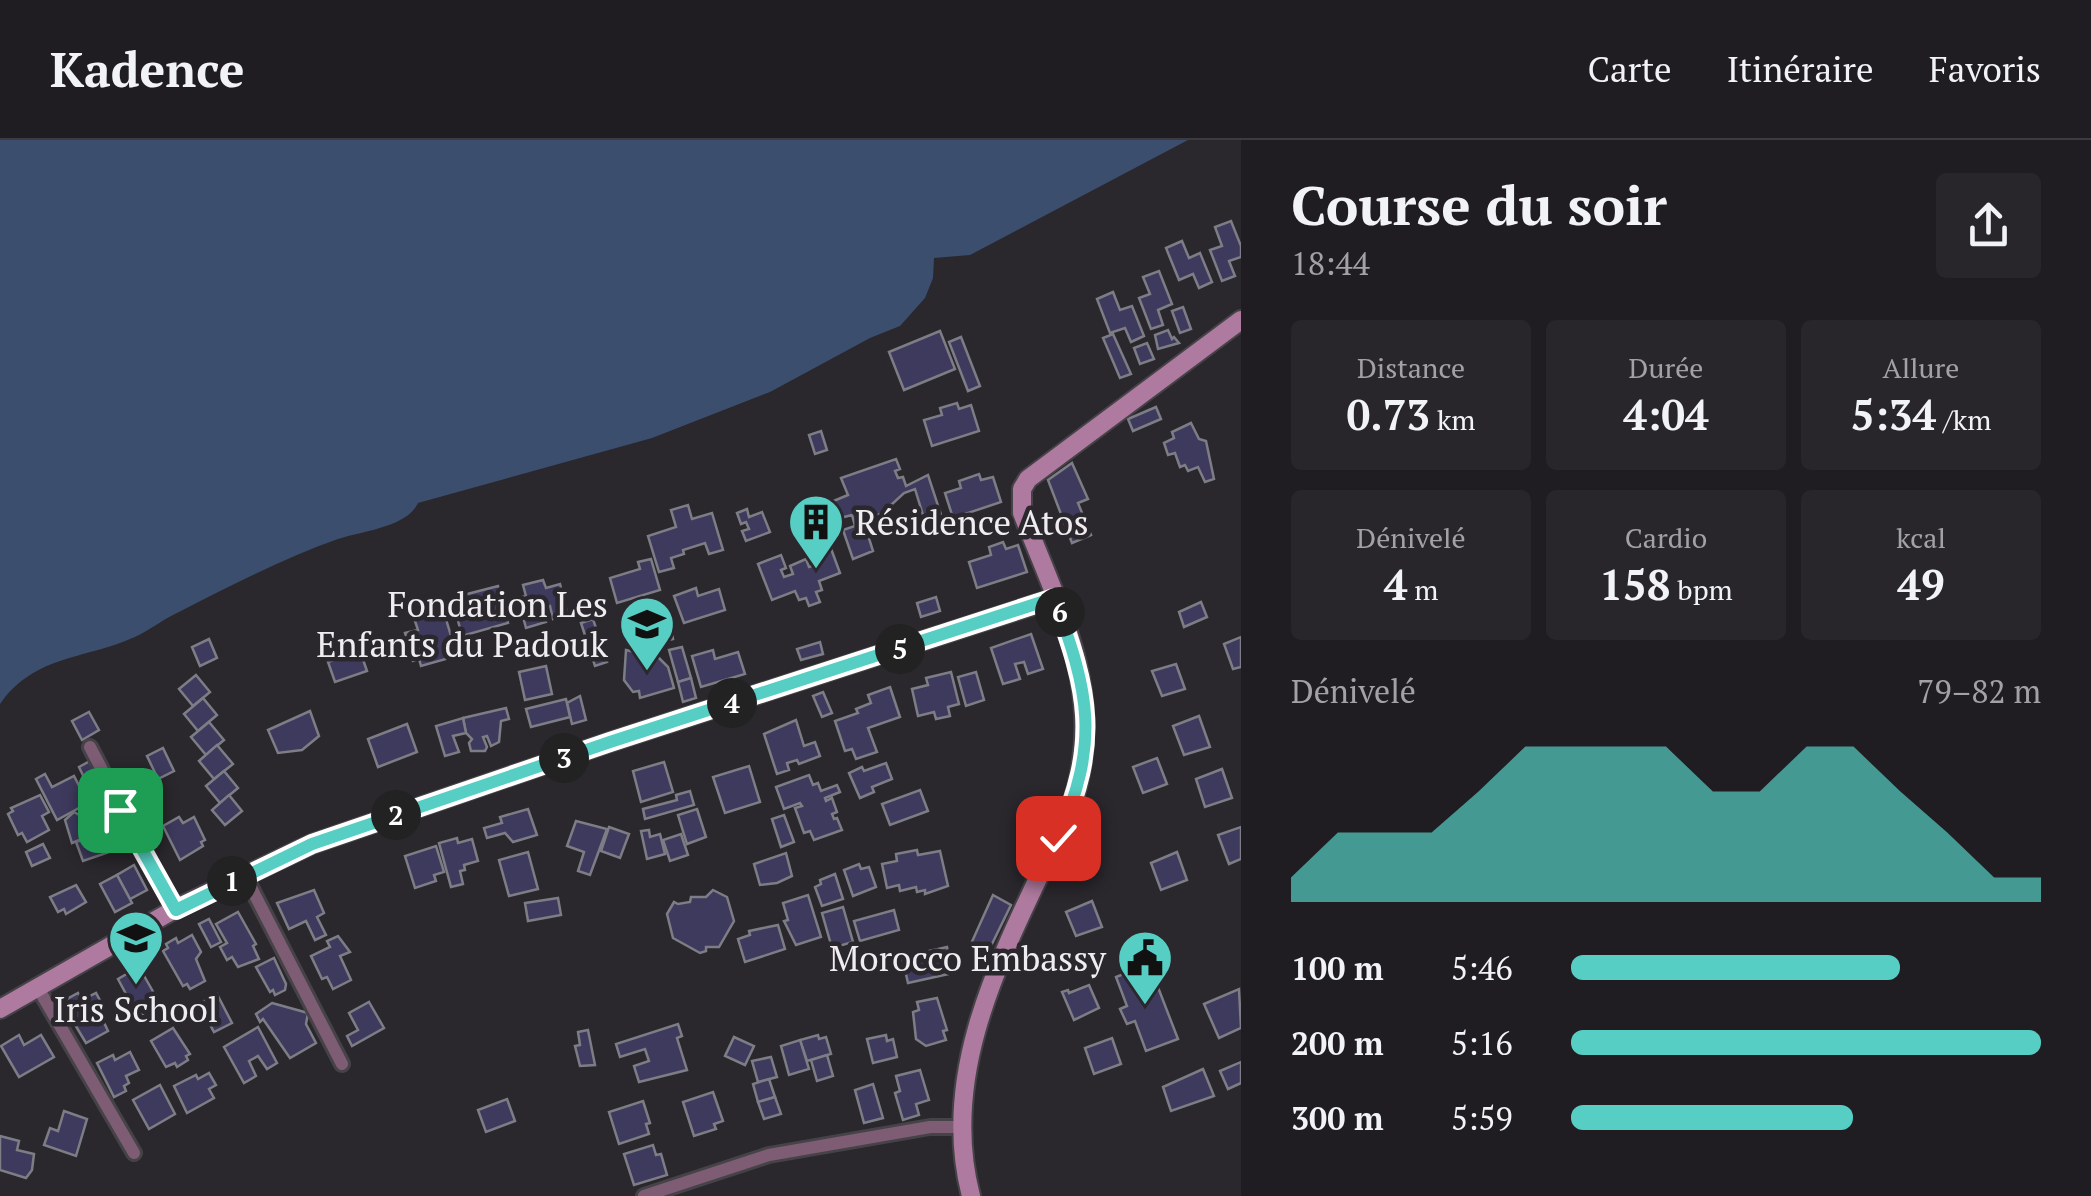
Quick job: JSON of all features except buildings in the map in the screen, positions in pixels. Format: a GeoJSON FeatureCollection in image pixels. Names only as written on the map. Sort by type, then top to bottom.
{"type":"FeatureCollection","features":[{"type":"Feature","properties":{"kind":"main road"},"geometry":{"type":"LineString","coordinates":[[971,1196],[964,1162],[964,1127],[969,1068],[985,996],[1070,810],[1084,761],[1087,716],[1082,679],[1022,514],[1022,489],[1028,479],[1072,444],[1241,320]]}},
{"type":"Feature","properties":{"kind":"main road"},"geometry":{"type":"LineString","coordinates":[[0,1009],[244,874],[312,844],[1054,598]]}},
{"type":"Feature","properties":{"kind":"street"},"geometry":{"type":"LineString","coordinates":[[90,746],[176,910]]}},
{"type":"Feature","properties":{"kind":"street"},"geometry":{"type":"LineString","coordinates":[[244,874],[342,1064]]}},
{"type":"Feature","properties":{"kind":"street"},"geometry":{"type":"LineString","coordinates":[[38,988],[134,1152]]}},
{"type":"Feature","properties":{"kind":"street"},"geometry":{"type":"LineString","coordinates":[[644,1196],[769,1154],[930,1127],[964,1127]]}},
{"type":"Feature","properties":{"kind":"water"},"geometry":{"type":"Polygon","coordinates":[[[0,140],[1188,140],[970,255],[934,258],[933,278],[925,298],[900,326],[770,392],[652,438],[418,503],[394,523],[338,539],[257,573],[139,635],[46,666],[14,687],[0,704],[0,140]]]}},
{"type":"Feature","properties":{"kind":"place","name":"Résidence Atos"},"geometry":{"type":"Point","coordinates":[816,571]}},
{"type":"Feature","properties":{"kind":"place","name":"Fondation Les Enfants du Padouk"},"geometry":{"type":"Point","coordinates":[647,673]}},
{"type":"Feature","properties":{"kind":"place","name":"Iris School"},"geometry":{"type":"Point","coordinates":[136,987]}},
{"type":"Feature","properties":{"kind":"place","name":"Morocco Embassy"},"geometry":{"type":"Point","coordinates":[1145,1007]}},
{"type":"Feature","properties":{"kind":"route"},"geometry":{"type":"LineString","coordinates":[[120,810],[176,910],[312,844],[610,742],[1054,598],[1082,679],[1087,716],[1080,783],[1058,838]]}}]}
